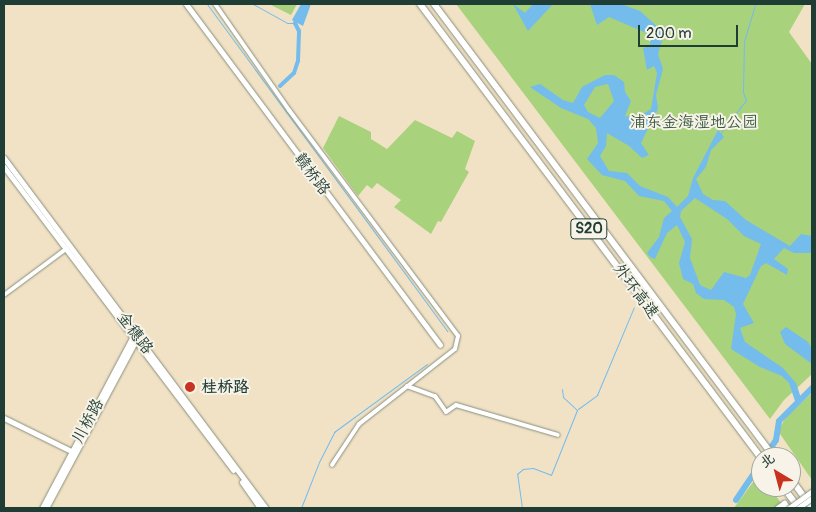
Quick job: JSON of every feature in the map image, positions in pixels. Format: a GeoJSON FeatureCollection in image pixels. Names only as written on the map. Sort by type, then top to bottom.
{"type":"FeatureCollection","features":[{"type":"Feature","properties":{"kind":"highway","name":"外环高速"},"geometry":{"type":"LineString","coordinates":[[420,4],[752,447]]}},
{"type":"Feature","properties":{"kind":"highway","name":"外环高速"},"geometry":{"type":"LineString","coordinates":[[434,4],[767,447]]}},
{"type":"Feature","properties":{"kind":"highway"},"geometry":{"type":"LineString","coordinates":[[801,493],[812,508]]}},
{"type":"Feature","properties":{"kind":"highway"},"geometry":{"type":"LineString","coordinates":[[791,497],[799,508]]}},
{"type":"Feature","properties":{"kind":"street","name":"赣桥路"},"geometry":{"type":"LineString","coordinates":[[186,4],[440,345]]}},
{"type":"Feature","properties":{"kind":"street"},"geometry":{"type":"LineString","coordinates":[[216,4],[289,110],[458,336],[455,349],[359,424],[332,465]]}},
{"type":"Feature","properties":{"kind":"street","name":"金穗路"},"geometry":{"type":"LineString","coordinates":[[4,158],[68,248]]}},
{"type":"Feature","properties":{"kind":"street","name":"金穗路"},"geometry":{"type":"LineString","coordinates":[[4,167],[68,248],[263,508]]}},
{"type":"Feature","properties":{"kind":"street"},"geometry":{"type":"LineString","coordinates":[[4,295],[68,248]]}},
{"type":"Feature","properties":{"kind":"street","name":"川桥路"},"geometry":{"type":"LineString","coordinates":[[42,508],[135,337]]}},
{"type":"Feature","properties":{"kind":"street"},"geometry":{"type":"LineString","coordinates":[[407,386],[435,396],[446,412],[456,405],[558,435]]}},
{"type":"Feature","properties":{"kind":"street"},"geometry":{"type":"LineString","coordinates":[[4,418],[73,453]]}},
{"type":"Feature","properties":{"kind":"street","name":"川桥路"},"geometry":{"type":"LineString","coordinates":[[46,508],[64,468]]}},
{"type":"Feature","properties":{"kind":"street"},"geometry":{"type":"LineString","coordinates":[[777,508],[784,503],[788,508],[812,491]]}},
{"type":"Feature","properties":{"kind":"street"},"geometry":{"type":"LineString","coordinates":[[799,508],[812,498]]}},
{"type":"Feature","properties":{"kind":"green space"},"geometry":{"type":"Polygon","coordinates":[[[269,4],[297,4],[291,15],[269,4]]]}},
{"type":"Feature","properties":{"kind":"green space","name":"浦东金海湿地公园"},"geometry":{"type":"Polygon","coordinates":[[[456,4],[805,4],[789,32],[812,64],[812,374],[784,400],[770,419],[456,4]]]}},
{"type":"Feature","properties":{"kind":"green space"},"geometry":{"type":"Polygon","coordinates":[[[339,116],[371,132],[371,139],[387,149],[415,120],[452,138],[457,131],[475,141],[465,169],[469,172],[441,222],[438,221],[431,234],[394,207],[401,200],[377,183],[372,189],[367,185],[358,196],[323,148],[339,116]]]}},
{"type":"Feature","properties":{"kind":"green space"},"geometry":{"type":"Polygon","coordinates":[[[812,393],[812,480],[801,464],[801,447],[789,447],[778,431],[786,417],[812,393]]]}},
{"type":"Feature","properties":{"kind":"green space"},"geometry":{"type":"Polygon","coordinates":[[[751,485],[751,497],[777,497],[785,508],[734,508],[751,485]]]}},
{"type":"Feature","properties":{"kind":"water"},"geometry":{"type":"Polygon","coordinates":[[[301,4],[311,4],[303,26],[292,20],[301,4]]]}},
{"type":"Feature","properties":{"kind":"water"},"geometry":{"type":"Polygon","coordinates":[[[513,4],[525,13],[533,4],[553,4],[528,31],[513,4]]]}},
{"type":"Feature","properties":{"kind":"water"},"geometry":{"type":"Polygon","coordinates":[[[590,4],[621,4],[640,11],[661,30],[663,37],[658,54],[663,69],[656,95],[658,109],[641,143],[649,155],[642,158],[629,146],[607,133],[606,146],[600,156],[609,171],[627,173],[640,186],[668,197],[677,207],[688,196],[693,178],[718,130],[724,137],[711,150],[706,167],[696,179],[703,194],[713,200],[725,201],[746,220],[790,246],[801,234],[812,236],[812,253],[794,253],[784,248],[774,259],[788,269],[787,275],[766,263],[761,266],[743,304],[754,323],[740,328],[745,342],[783,368],[796,383],[801,398],[796,404],[789,383],[782,376],[760,367],[731,349],[736,314],[734,307],[724,300],[704,299],[696,293],[693,284],[683,279],[679,263],[685,242],[677,225],[667,233],[655,259],[647,253],[659,237],[664,218],[672,211],[664,201],[639,196],[625,181],[602,175],[587,159],[598,143],[596,128],[588,119],[561,108],[530,87],[540,84],[563,100],[573,103],[582,87],[605,75],[614,75],[624,82],[625,92],[631,101],[625,116],[637,118],[651,109],[657,73],[654,66],[647,70],[643,48],[650,46],[651,35],[609,17],[597,25],[590,4]],[[608,84],[595,87],[584,105],[588,112],[600,118],[614,101],[608,84]],[[695,198],[681,211],[680,217],[692,239],[690,258],[700,285],[711,290],[724,272],[746,278],[750,275],[761,244],[744,236],[727,219],[695,198]]]}},
{"type":"Feature","properties":{"kind":"water"},"geometry":{"type":"Polygon","coordinates":[[[786,327],[808,342],[812,349],[812,364],[785,344],[780,332],[786,327]]]}},
{"type":"Feature","properties":{"kind":"waterway"},"geometry":{"type":"LineString","coordinates":[[207,4],[447,331]]}},
{"type":"Feature","properties":{"kind":"waterway"},"geometry":{"type":"LineString","coordinates":[[253,4],[287,23],[295,23]]}},
{"type":"Feature","properties":{"kind":"waterway"},"geometry":{"type":"LineString","coordinates":[[720,134],[746,100],[743,92],[744,41],[755,4]]}},
{"type":"Feature","properties":{"kind":"waterway"},"geometry":{"type":"LineString","coordinates":[[280,86],[294,73],[298,61],[299,31],[295,23],[298,17]]}},
{"type":"Feature","properties":{"kind":"waterway"},"geometry":{"type":"LineString","coordinates":[[578,409],[597,395],[634,307]]}},
{"type":"Feature","properties":{"kind":"waterway"},"geometry":{"type":"LineString","coordinates":[[301,508],[319,462],[334,432],[427,364]]}},
{"type":"Feature","properties":{"kind":"waterway"},"geometry":{"type":"LineString","coordinates":[[771,447],[776,440],[779,421],[812,388]]}},
{"type":"Feature","properties":{"kind":"waterway"},"geometry":{"type":"LineString","coordinates":[[522,508],[517,474],[523,469],[533,468],[551,475],[577,410],[563,397],[562,389]]}},
{"type":"Feature","properties":{"kind":"waterway"},"geometry":{"type":"LineString","coordinates":[[736,500],[751,478]]}},
{"type":"Feature","properties":{"kind":"place","name":"桂桥路"},"geometry":{"type":"Point","coordinates":[190,387]}}]}
